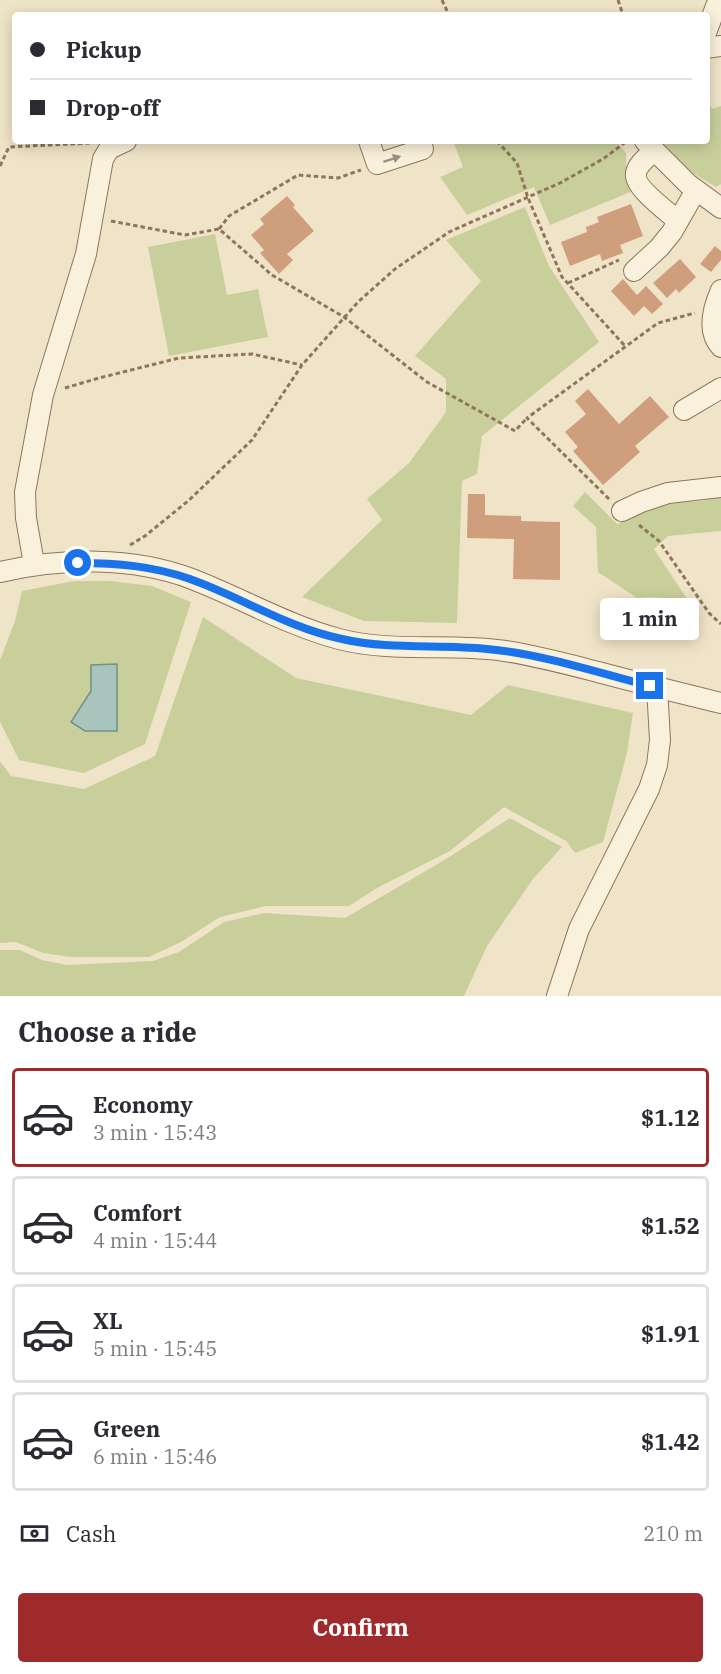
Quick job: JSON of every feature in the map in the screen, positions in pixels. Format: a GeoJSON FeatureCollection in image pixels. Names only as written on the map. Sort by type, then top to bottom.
{"type":"FeatureCollection","features":[{"type":"Feature","properties":{"kind":"street"},"geometry":{"type":"LineString","coordinates":[[710,24],[718,7]]}},
{"type":"Feature","properties":{"kind":"street"},"geometry":{"type":"LineString","coordinates":[[34,564],[26,518],[25,492],[43,395],[86,254],[103,159],[109,149],[120,144]]}},
{"type":"Feature","properties":{"kind":"street"},"geometry":{"type":"LineString","coordinates":[[370,144],[376,164],[423,149],[422,144]]}},
{"type":"Feature","properties":{"kind":"street"},"geometry":{"type":"LineString","coordinates":[[678,221],[642,189],[636,180],[636,173],[649,146],[696,190],[721,208]]}},
{"type":"Feature","properties":{"kind":"street"},"geometry":{"type":"LineString","coordinates":[[634,271],[659,248],[696,190]]}},
{"type":"Feature","properties":{"kind":"street"},"geometry":{"type":"LineString","coordinates":[[718,299],[711,326],[716,342],[721,347]]}},
{"type":"Feature","properties":{"kind":"street"},"geometry":{"type":"LineString","coordinates":[[684,410],[721,388]]}},
{"type":"Feature","properties":{"kind":"street"},"geometry":{"type":"LineString","coordinates":[[622,512],[641,502],[668,494],[721,487]]}},
{"type":"Feature","properties":{"kind":"street"},"geometry":{"type":"LineString","coordinates":[[0,572],[34,564],[121,563],[155,568],[191,579],[267,613],[339,639],[369,644],[468,647],[505,651],[543,658],[721,703]]}},
{"type":"Feature","properties":{"kind":"street"},"geometry":{"type":"LineString","coordinates":[[557,996],[579,929],[649,789],[657,765],[660,740],[657,687]]}},
{"type":"Feature","properties":{"kind":"path"},"geometry":{"type":"LineString","coordinates":[[0,166],[9,147],[78,144]]}},
{"type":"Feature","properties":{"kind":"path"},"geometry":{"type":"LineString","coordinates":[[500,144],[517,163],[528,198],[562,277],[626,347]]}},
{"type":"Feature","properties":{"kind":"path"},"geometry":{"type":"LineString","coordinates":[[128,547],[188,501],[252,440],[302,365],[359,301],[395,269],[449,232],[560,183],[603,159],[623,144]]}},
{"type":"Feature","properties":{"kind":"path"},"geometry":{"type":"LineString","coordinates":[[93,218],[185,235],[219,229],[229,216],[298,175],[338,178],[376,164]]}},
{"type":"Feature","properties":{"kind":"path"},"geometry":{"type":"LineString","coordinates":[[219,229],[272,275],[344,317],[427,382],[515,431],[527,418],[658,323],[718,299]]}},
{"type":"Feature","properties":{"kind":"path"},"geometry":{"type":"LineString","coordinates":[[43,395],[179,358],[252,354],[302,365]]}},
{"type":"Feature","properties":{"kind":"path"},"geometry":{"type":"LineString","coordinates":[[527,418],[622,512],[659,541],[709,613],[721,624]]}},
{"type":"Feature","properties":{"kind":"green space"},"geometry":{"type":"Polygon","coordinates":[[[710,105],[712,109],[721,106],[721,184],[716,187],[670,159],[658,144],[710,144],[710,105]]]}},
{"type":"Feature","properties":{"kind":"green space"},"geometry":{"type":"Polygon","coordinates":[[[454,144],[618,144],[626,153],[626,165],[633,191],[550,225],[534,187],[467,215],[440,177],[463,167],[454,144]]]}},
{"type":"Feature","properties":{"kind":"green space"},"geometry":{"type":"Polygon","coordinates":[[[525,207],[549,266],[599,342],[482,436],[477,474],[462,481],[457,623],[364,621],[302,597],[382,520],[367,499],[409,463],[446,412],[446,379],[415,356],[481,281],[446,240],[525,207]]]}},
{"type":"Feature","properties":{"kind":"green space"},"geometry":{"type":"Polygon","coordinates":[[[215,234],[227,295],[258,289],[268,337],[169,356],[148,247],[215,234]]]}},
{"type":"Feature","properties":{"kind":"green space"},"geometry":{"type":"Polygon","coordinates":[[[585,492],[617,524],[660,503],[701,501],[721,497],[721,531],[668,536],[654,549],[697,614],[685,616],[675,604],[664,599],[637,598],[598,572],[596,527],[573,506],[585,492]]]}},
{"type":"Feature","properties":{"kind":"green space"},"geometry":{"type":"Polygon","coordinates":[[[74,581],[110,581],[152,586],[191,602],[145,744],[84,773],[19,760],[0,722],[0,660],[15,621],[22,591],[74,581]]]}},
{"type":"Feature","properties":{"kind":"green space"},"geometry":{"type":"Polygon","coordinates":[[[203,617],[296,678],[471,715],[508,685],[633,713],[627,753],[603,842],[575,853],[566,841],[504,807],[450,851],[377,888],[349,906],[266,906],[220,917],[181,942],[149,957],[70,957],[43,953],[16,942],[0,943],[0,761],[11,776],[84,789],[155,756],[203,617]]]}},
{"type":"Feature","properties":{"kind":"green space"},"geometry":{"type":"Polygon","coordinates":[[[510,818],[562,847],[533,879],[487,946],[464,996],[0,996],[0,950],[20,950],[42,960],[67,965],[153,961],[179,952],[224,922],[264,913],[345,918],[446,859],[510,818]]]}},
{"type":"Feature","properties":{"kind":"water"},"geometry":{"type":"Polygon","coordinates":[[[117,664],[117,731],[85,731],[71,722],[91,691],[91,665],[117,664]]]}},
{"type":"Feature","properties":{"kind":"building"},"geometry":{"type":"Polygon","coordinates":[[[287,196],[295,205],[293,207],[314,231],[287,254],[293,260],[279,274],[260,253],[264,250],[251,235],[264,224],[260,219],[287,196]]]}},
{"type":"Feature","properties":{"kind":"building"},"geometry":{"type":"Polygon","coordinates":[[[631,204],[643,236],[620,245],[623,253],[602,261],[600,254],[570,266],[561,242],[587,232],[586,227],[599,222],[597,217],[631,204]]]}},
{"type":"Feature","properties":{"kind":"building"},"geometry":{"type":"Polygon","coordinates":[[[715,246],[721,251],[721,260],[711,272],[700,264],[715,246]]]}},
{"type":"Feature","properties":{"kind":"building"},"geometry":{"type":"Polygon","coordinates":[[[680,259],[696,277],[679,293],[676,289],[667,298],[653,283],[680,259]]]}},
{"type":"Feature","properties":{"kind":"building"},"geometry":{"type":"Polygon","coordinates":[[[623,279],[637,295],[646,286],[663,304],[652,314],[644,306],[634,316],[611,291],[623,279]]]}},
{"type":"Feature","properties":{"kind":"building"},"geometry":{"type":"Polygon","coordinates":[[[588,389],[619,424],[650,396],[669,417],[635,446],[640,452],[603,485],[573,451],[578,447],[565,432],[586,414],[575,401],[588,389]]]}},
{"type":"Feature","properties":{"kind":"building"},"geometry":{"type":"Polygon","coordinates":[[[468,494],[485,494],[485,515],[521,516],[521,521],[560,522],[560,580],[513,579],[514,539],[467,538],[468,494]]]}},
{"type":"Feature","properties":{"kind":"route"},"geometry":{"type":"LineString","coordinates":[[78,563],[121,563],[155,568],[191,579],[267,613],[339,639],[369,644],[468,647],[505,651],[543,658],[650,686]]}}]}
